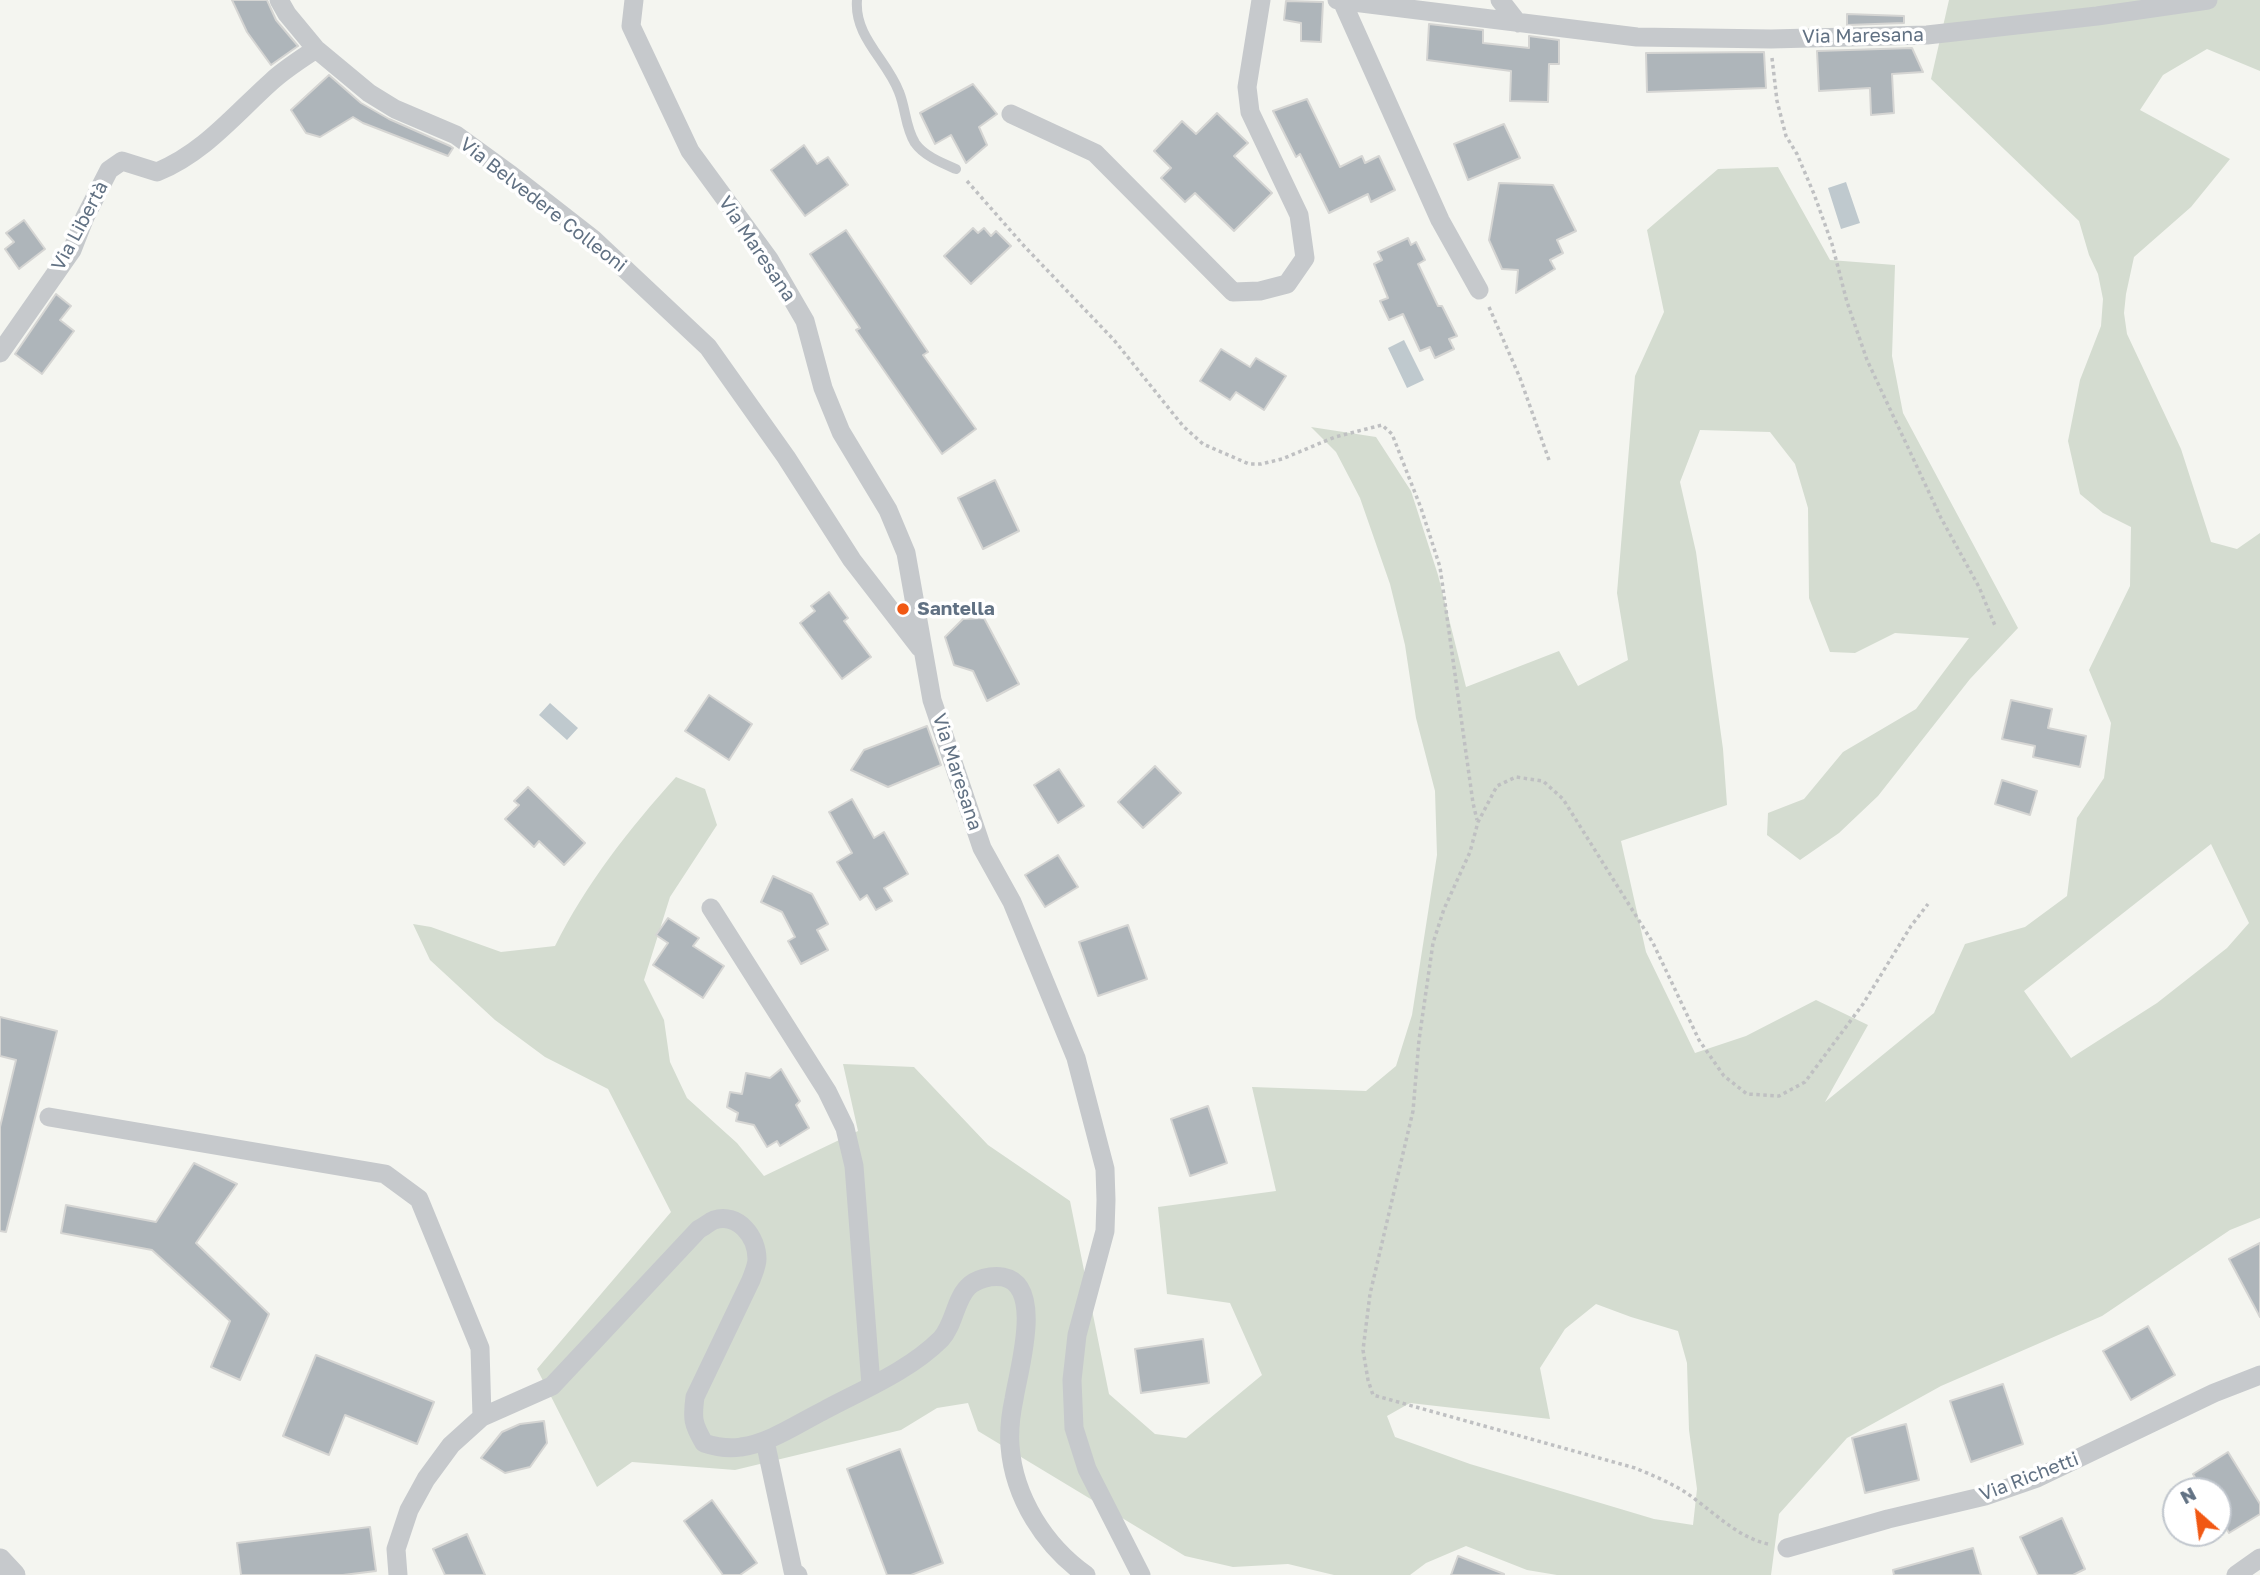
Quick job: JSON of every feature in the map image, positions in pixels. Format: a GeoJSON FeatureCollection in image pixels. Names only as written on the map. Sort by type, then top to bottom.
{"type":"FeatureCollection","features":[{"type":"Feature","properties":{"kind":"street","name":"Via Belvedere Colleoni"},"geometry":{"type":"LineString","coordinates":[[279,0],[287,14],[316,48],[369,93],[395,109],[456,135],[511,175],[593,239],[708,347],[786,457],[852,560],[923,652]]}},
{"type":"Feature","properties":{"kind":"street","name":"Via Maresana"},"geometry":{"type":"LineString","coordinates":[[634,0],[631,26],[690,152],[769,259],[805,321],[823,388],[841,432],[888,510],[906,553],[932,700],[982,848],[1012,902],[1076,1058],[1105,1170],[1105,1231],[1076,1346],[1072,1380],[1074,1427],[1087,1469],[1141,1575]]}},
{"type":"Feature","properties":{"kind":"street"},"geometry":{"type":"LineString","coordinates":[[1011,114],[1095,153],[1233,292],[1260,291],[1287,284],[1304,258],[1299,215],[1250,112],[1247,87],[1261,0]]}},
{"type":"Feature","properties":{"kind":"street"},"geometry":{"type":"LineString","coordinates":[[1500,0],[1518,23]]}},
{"type":"Feature","properties":{"kind":"street","name":"Via Maresana"},"geometry":{"type":"LineString","coordinates":[[1340,1],[1637,37],[1771,39],[1927,35],[2097,16],[2207,0]]}},
{"type":"Feature","properties":{"kind":"street"},"geometry":{"type":"LineString","coordinates":[[1340,1],[1440,220],[1479,290]]}},
{"type":"Feature","properties":{"kind":"street","name":"Via Libertà"},"geometry":{"type":"LineString","coordinates":[[0,353],[72,250],[109,170],[122,161],[157,172],[178,164],[212,138],[274,79],[316,48]]}},
{"type":"Feature","properties":{"kind":"street"},"geometry":{"type":"LineString","coordinates":[[711,908],[827,1091],[845,1128],[854,1166],[871,1385]]}},
{"type":"Feature","properties":{"kind":"street"},"geometry":{"type":"LineString","coordinates":[[49,1117],[385,1174],[419,1199],[480,1348],[482,1417]]}},
{"type":"Feature","properties":{"kind":"street"},"geometry":{"type":"LineString","coordinates":[[398,1575],[396,1549],[409,1510],[426,1479],[451,1445],[482,1417],[552,1386],[699,1229],[715,1220],[734,1220],[747,1230],[754,1241],[757,1261],[751,1280],[695,1397],[692,1416],[704,1443],[716,1447],[739,1448],[765,1441],[871,1385],[915,1360],[943,1337],[967,1288],[983,1278],[1004,1277],[1017,1286],[1025,1300],[1026,1315],[1026,1334],[1013,1402],[1010,1445],[1016,1479],[1041,1531],[1062,1556],[1086,1575]]}},
{"type":"Feature","properties":{"kind":"street","name":"Via Richetti"},"geometry":{"type":"LineString","coordinates":[[1787,1548],[1888,1519],[1985,1496],[2037,1478],[2214,1393],[2260,1375]]}},
{"type":"Feature","properties":{"kind":"street"},"geometry":{"type":"LineString","coordinates":[[765,1441],[793,1571],[798,1575]]}},
{"type":"Feature","properties":{"kind":"street"},"geometry":{"type":"LineString","coordinates":[[2236,1575],[2260,1558]]}},
{"type":"Feature","properties":{"kind":"street"},"geometry":{"type":"LineString","coordinates":[[0,1560],[14,1575]]}},
{"type":"Feature","properties":{"kind":"lane"},"geometry":{"type":"LineString","coordinates":[[857,0],[857,18],[899,91],[905,119],[916,145],[935,160],[956,169]]}},
{"type":"Feature","properties":{"kind":"path"},"geometry":{"type":"LineString","coordinates":[[1771,39],[1777,101],[1786,136],[1814,194],[1867,360],[1941,518],[1979,587],[1996,628]]}},
{"type":"Feature","properties":{"kind":"path"},"geometry":{"type":"LineString","coordinates":[[956,169],[1025,247],[1114,340],[1183,426],[1203,444],[1249,464],[1261,464],[1282,459],[1335,437],[1382,425],[1392,434],[1421,508],[1440,567],[1473,803],[1478,822]]}},
{"type":"Feature","properties":{"kind":"path"},"geometry":{"type":"LineString","coordinates":[[1479,290],[1520,378],[1549,460]]}},
{"type":"Feature","properties":{"kind":"path"},"geometry":{"type":"LineString","coordinates":[[1787,1548],[1752,1541],[1660,1477],[1373,1395],[1363,1350],[1370,1294],[1413,1111],[1419,1040],[1433,943],[1444,909],[1470,852],[1478,822],[1497,786],[1516,777],[1542,781],[1563,799],[1653,943],[1699,1040],[1724,1076],[1747,1094],[1779,1096],[1805,1082],[1863,1004],[1911,926],[1928,904]]}},
{"type":"Feature","properties":{"kind":"shaded area"},"geometry":{"type":"Polygon","coordinates":[[[1949,0],[2260,0],[2260,71],[2207,49],[2163,75],[2140,110],[2230,159],[2191,207],[2134,257],[2124,313],[2127,334],[2181,449],[2211,542],[2237,549],[2260,533],[2260,1218],[2230,1230],[2102,1316],[1941,1386],[1847,1438],[1779,1514],[1771,1575],[1557,1575],[1527,1570],[1466,1546],[1426,1563],[1410,1575],[1334,1575],[1288,1564],[1233,1567],[1185,1556],[978,1431],[968,1403],[937,1408],[901,1430],[735,1470],[632,1462],[597,1487],[537,1369],[671,1212],[608,1089],[545,1057],[495,1020],[430,960],[413,924],[431,927],[501,952],[555,946],[580,901],[610,858],[676,777],[705,789],[717,825],[670,897],[644,980],[664,1020],[670,1062],[687,1098],[737,1143],[764,1176],[858,1131],[843,1064],[914,1067],[988,1145],[1070,1201],[1109,1394],[1155,1434],[1186,1438],[1262,1375],[1230,1303],[1167,1294],[1158,1207],[1276,1191],[1252,1087],[1366,1091],[1396,1066],[1412,1015],[1437,855],[1435,791],[1416,718],[1405,645],[1390,584],[1360,498],[1336,452],[1311,427],[1376,437],[1411,491],[1438,575],[1466,687],[1559,651],[1578,686],[1628,660],[1617,593],[1635,376],[1664,312],[1647,230],[1718,169],[1778,167],[1830,260],[1895,265],[1892,356],[1903,413],[2018,628],[1970,679],[1878,796],[1839,833],[1800,860],[1767,835],[1768,813],[1804,799],[1843,752],[1916,709],[1969,638],[1895,633],[1855,653],[1830,652],[1809,598],[1808,508],[1795,464],[1770,432],[1700,430],[1680,482],[1696,552],[1723,749],[1727,805],[1621,841],[1646,952],[1695,1053],[1746,1036],[1816,1000],[1868,1025],[1825,1102],[1934,1013],[1965,944],[2025,927],[2067,896],[2077,818],[2104,778],[2111,723],[2089,670],[2130,586],[2131,527],[2103,513],[2080,494],[2068,441],[2080,380],[2101,326],[2103,299],[2098,274],[2079,221],[1931,79],[1949,0]],[[2211,844],[2024,991],[2071,1058],[2157,1003],[2227,948],[2249,923],[2211,844]],[[1596,1304],[1565,1329],[1540,1368],[1550,1419],[1410,1403],[1387,1416],[1395,1437],[1470,1464],[1654,1519],[1693,1525],[1697,1489],[1689,1430],[1687,1363],[1678,1331],[1596,1304]]]}},
{"type":"Feature","properties":{"kind":"shaded area"},"geometry":{"type":"Polygon","coordinates":[[[1846,182],[1860,223],[1841,229],[1828,188],[1846,182]]]}},
{"type":"Feature","properties":{"kind":"shaded area"},"geometry":{"type":"Polygon","coordinates":[[[1404,340],[1424,380],[1407,388],[1388,348],[1404,340]]]}},
{"type":"Feature","properties":{"kind":"shaded area"},"geometry":{"type":"Polygon","coordinates":[[[550,703],[578,728],[567,740],[539,715],[550,703]]]}},
{"type":"Feature","properties":{"kind":"building"},"geometry":{"type":"Polygon","coordinates":[[[232,0],[267,0],[276,20],[298,46],[271,65],[247,32],[232,0]]]}},
{"type":"Feature","properties":{"kind":"building"},"geometry":{"type":"Polygon","coordinates":[[[1286,1],[1323,2],[1321,42],[1301,41],[1301,23],[1284,20],[1286,1]]]}},
{"type":"Feature","properties":{"kind":"building"},"geometry":{"type":"Polygon","coordinates":[[[1847,14],[1904,16],[1904,23],[1847,25],[1847,14]]]}},
{"type":"Feature","properties":{"kind":"building"},"geometry":{"type":"Polygon","coordinates":[[[1429,24],[1483,30],[1483,43],[1529,48],[1529,36],[1559,40],[1559,64],[1549,64],[1548,102],[1510,101],[1511,71],[1427,60],[1429,24]]]}},
{"type":"Feature","properties":{"kind":"building"},"geometry":{"type":"Polygon","coordinates":[[[1912,48],[1923,72],[1892,74],[1894,113],[1871,115],[1870,88],[1819,91],[1817,51],[1912,48]]]}},
{"type":"Feature","properties":{"kind":"building"},"geometry":{"type":"Polygon","coordinates":[[[1764,52],[1766,88],[1647,92],[1646,53],[1764,52]]]}},
{"type":"Feature","properties":{"kind":"building"},"geometry":{"type":"Polygon","coordinates":[[[329,75],[361,103],[453,148],[448,156],[353,117],[320,137],[306,133],[291,110],[329,75]]]}},
{"type":"Feature","properties":{"kind":"building"},"geometry":{"type":"Polygon","coordinates":[[[973,84],[997,114],[979,127],[987,145],[966,163],[951,135],[935,144],[920,113],[973,84]]]}},
{"type":"Feature","properties":{"kind":"building"},"geometry":{"type":"Polygon","coordinates":[[[1307,99],[1340,167],[1362,156],[1365,163],[1379,156],[1395,190],[1371,202],[1368,194],[1329,213],[1300,154],[1296,157],[1273,111],[1307,99]]]}},
{"type":"Feature","properties":{"kind":"building"},"geometry":{"type":"Polygon","coordinates":[[[1217,113],[1248,143],[1234,156],[1272,193],[1234,231],[1195,193],[1185,202],[1161,178],[1171,168],[1154,151],[1182,121],[1196,134],[1217,113]]]}},
{"type":"Feature","properties":{"kind":"building"},"geometry":{"type":"Polygon","coordinates":[[[1504,124],[1520,158],[1468,180],[1454,144],[1504,124]]]}},
{"type":"Feature","properties":{"kind":"building"},"geometry":{"type":"Polygon","coordinates":[[[804,145],[817,164],[828,157],[848,185],[805,216],[771,170],[804,145]]]}},
{"type":"Feature","properties":{"kind":"building"},"geometry":{"type":"Polygon","coordinates":[[[1499,183],[1553,185],[1576,231],[1557,240],[1563,253],[1550,260],[1555,269],[1516,293],[1518,270],[1502,269],[1489,240],[1499,183]]]}},
{"type":"Feature","properties":{"kind":"building"},"geometry":{"type":"Polygon","coordinates":[[[24,220],[45,249],[19,269],[5,249],[14,242],[6,233],[24,220]]]}},
{"type":"Feature","properties":{"kind":"building"},"geometry":{"type":"Polygon","coordinates":[[[973,228],[978,233],[984,228],[991,236],[996,231],[1011,246],[971,284],[944,256],[973,228]]]}},
{"type":"Feature","properties":{"kind":"building"},"geometry":{"type":"Polygon","coordinates":[[[846,230],[928,352],[923,355],[976,429],[942,454],[856,330],[860,328],[810,254],[846,230]]]}},
{"type":"Feature","properties":{"kind":"building"},"geometry":{"type":"Polygon","coordinates":[[[1408,238],[1411,245],[1416,242],[1425,260],[1418,264],[1438,306],[1442,306],[1457,336],[1449,339],[1454,349],[1435,358],[1430,347],[1420,351],[1403,314],[1389,320],[1380,301],[1388,298],[1374,264],[1382,260],[1378,252],[1408,238]]]}},
{"type":"Feature","properties":{"kind":"building"},"geometry":{"type":"Polygon","coordinates":[[[56,294],[71,306],[60,320],[74,331],[42,374],[15,354],[56,294]]]}},
{"type":"Feature","properties":{"kind":"building"},"geometry":{"type":"Polygon","coordinates":[[[1221,349],[1250,367],[1256,358],[1286,376],[1264,410],[1236,392],[1230,400],[1200,381],[1221,349]]]}},
{"type":"Feature","properties":{"kind":"building"},"geometry":{"type":"Polygon","coordinates":[[[995,480],[1019,531],[983,549],[958,498],[995,480]]]}},
{"type":"Feature","properties":{"kind":"building"},"geometry":{"type":"Polygon","coordinates":[[[829,592],[848,618],[844,621],[871,657],[842,679],[800,623],[815,611],[811,606],[829,592]]]}},
{"type":"Feature","properties":{"kind":"building"},"geometry":{"type":"Polygon","coordinates":[[[984,618],[1019,684],[987,701],[973,671],[954,665],[945,637],[963,619],[984,618]]]}},
{"type":"Feature","properties":{"kind":"building"},"geometry":{"type":"Polygon","coordinates":[[[709,695],[752,724],[729,760],[685,731],[709,695]]]}},
{"type":"Feature","properties":{"kind":"building"},"geometry":{"type":"Polygon","coordinates":[[[2011,700],[2052,709],[2048,728],[2086,736],[2080,767],[2033,757],[2035,746],[2002,739],[2011,700]]]}},
{"type":"Feature","properties":{"kind":"building"},"geometry":{"type":"Polygon","coordinates":[[[927,726],[941,765],[888,787],[851,770],[864,750],[927,726]]]}},
{"type":"Feature","properties":{"kind":"building"},"geometry":{"type":"Polygon","coordinates":[[[1155,766],[1181,793],[1143,828],[1118,802],[1155,766]]]}},
{"type":"Feature","properties":{"kind":"building"},"geometry":{"type":"Polygon","coordinates":[[[1059,769],[1084,806],[1058,823],[1034,785],[1059,769]]]}},
{"type":"Feature","properties":{"kind":"building"},"geometry":{"type":"Polygon","coordinates":[[[2002,780],[2037,791],[2030,815],[1995,804],[2002,780]]]}},
{"type":"Feature","properties":{"kind":"building"},"geometry":{"type":"Polygon","coordinates":[[[528,787],[585,843],[564,865],[539,841],[534,847],[505,819],[519,805],[514,801],[528,787]]]}},
{"type":"Feature","properties":{"kind":"building"},"geometry":{"type":"Polygon","coordinates":[[[852,799],[874,838],[884,832],[908,874],[884,888],[892,901],[876,910],[867,895],[860,900],[837,862],[852,853],[829,812],[852,799]]]}},
{"type":"Feature","properties":{"kind":"building"},"geometry":{"type":"Polygon","coordinates":[[[1058,855],[1078,887],[1045,907],[1025,875],[1058,855]]]}},
{"type":"Feature","properties":{"kind":"building"},"geometry":{"type":"Polygon","coordinates":[[[773,876],[812,894],[828,924],[817,930],[828,950],[801,964],[788,941],[795,937],[782,912],[761,902],[773,876]]]}},
{"type":"Feature","properties":{"kind":"building"},"geometry":{"type":"Polygon","coordinates":[[[668,918],[699,938],[693,946],[724,966],[703,998],[653,965],[668,943],[656,935],[668,918]]]}},
{"type":"Feature","properties":{"kind":"building"},"geometry":{"type":"Polygon","coordinates":[[[1128,925],[1147,979],[1098,996],[1079,942],[1128,925]]]}},
{"type":"Feature","properties":{"kind":"building"},"geometry":{"type":"Polygon","coordinates":[[[0,1017],[57,1031],[6,1232],[0,1231],[0,1127],[16,1060],[0,1056],[0,1017]]]}},
{"type":"Feature","properties":{"kind":"building"},"geometry":{"type":"Polygon","coordinates":[[[781,1069],[800,1101],[796,1105],[809,1128],[780,1146],[777,1141],[767,1147],[754,1125],[736,1121],[738,1113],[727,1107],[730,1092],[742,1094],[746,1073],[770,1078],[781,1069]]]}},
{"type":"Feature","properties":{"kind":"building"},"geometry":{"type":"Polygon","coordinates":[[[1208,1106],[1227,1163],[1190,1176],[1171,1119],[1208,1106]]]}},
{"type":"Feature","properties":{"kind":"building"},"geometry":{"type":"Polygon","coordinates":[[[194,1163],[237,1184],[196,1243],[269,1314],[240,1380],[211,1367],[230,1321],[152,1250],[61,1233],[66,1205],[156,1222],[194,1163]]]}},
{"type":"Feature","properties":{"kind":"building"},"geometry":{"type":"Polygon","coordinates":[[[2260,1243],[2260,1317],[2229,1259],[2260,1243]]]}},
{"type":"Feature","properties":{"kind":"building"},"geometry":{"type":"Polygon","coordinates":[[[2148,1326],[2175,1375],[2131,1400],[2103,1351],[2148,1326]]]}},
{"type":"Feature","properties":{"kind":"building"},"geometry":{"type":"Polygon","coordinates":[[[1203,1339],[1209,1383],[1141,1393],[1135,1349],[1203,1339]]]}},
{"type":"Feature","properties":{"kind":"building"},"geometry":{"type":"Polygon","coordinates":[[[316,1355],[434,1402],[417,1444],[345,1415],[329,1455],[283,1436],[316,1355]]]}},
{"type":"Feature","properties":{"kind":"building"},"geometry":{"type":"Polygon","coordinates":[[[2003,1384],[2023,1444],[1971,1462],[1950,1401],[2003,1384]]]}},
{"type":"Feature","properties":{"kind":"building"},"geometry":{"type":"Polygon","coordinates":[[[544,1421],[547,1443],[530,1467],[505,1473],[481,1458],[502,1432],[520,1424],[544,1421]]]}},
{"type":"Feature","properties":{"kind":"building"},"geometry":{"type":"Polygon","coordinates":[[[1906,1424],[1919,1480],[1865,1493],[1852,1438],[1906,1424]]]}},
{"type":"Feature","properties":{"kind":"building"},"geometry":{"type":"Polygon","coordinates":[[[900,1449],[943,1563],[911,1575],[887,1575],[847,1469],[900,1449]]]}},
{"type":"Feature","properties":{"kind":"building"},"geometry":{"type":"Polygon","coordinates":[[[2228,1452],[2260,1504],[2260,1514],[2232,1531],[2232,1477],[2195,1477],[2193,1474],[2228,1452]]]}},
{"type":"Feature","properties":{"kind":"building"},"geometry":{"type":"Polygon","coordinates":[[[712,1500],[757,1563],[740,1575],[723,1575],[684,1521],[712,1500]]]}},
{"type":"Feature","properties":{"kind":"building"},"geometry":{"type":"Polygon","coordinates":[[[2062,1518],[2085,1569],[2073,1575],[2038,1575],[2020,1537],[2062,1518]]]}},
{"type":"Feature","properties":{"kind":"building"},"geometry":{"type":"Polygon","coordinates":[[[370,1527],[376,1571],[343,1575],[241,1575],[237,1543],[370,1527]]]}},
{"type":"Feature","properties":{"kind":"building"},"geometry":{"type":"Polygon","coordinates":[[[467,1534],[485,1575],[445,1575],[433,1549],[467,1534]]]}},
{"type":"Feature","properties":{"kind":"building"},"geometry":{"type":"Polygon","coordinates":[[[1973,1548],[1981,1575],[1894,1575],[1893,1570],[1973,1548]]]}},
{"type":"Feature","properties":{"kind":"building"},"geometry":{"type":"Polygon","coordinates":[[[1458,1556],[1504,1574],[1504,1575],[1451,1575],[1458,1556]]]}},
{"type":"Feature","properties":{"kind":"place","name":"Santella"},"geometry":{"type":"Point","coordinates":[903,609]}}]}
